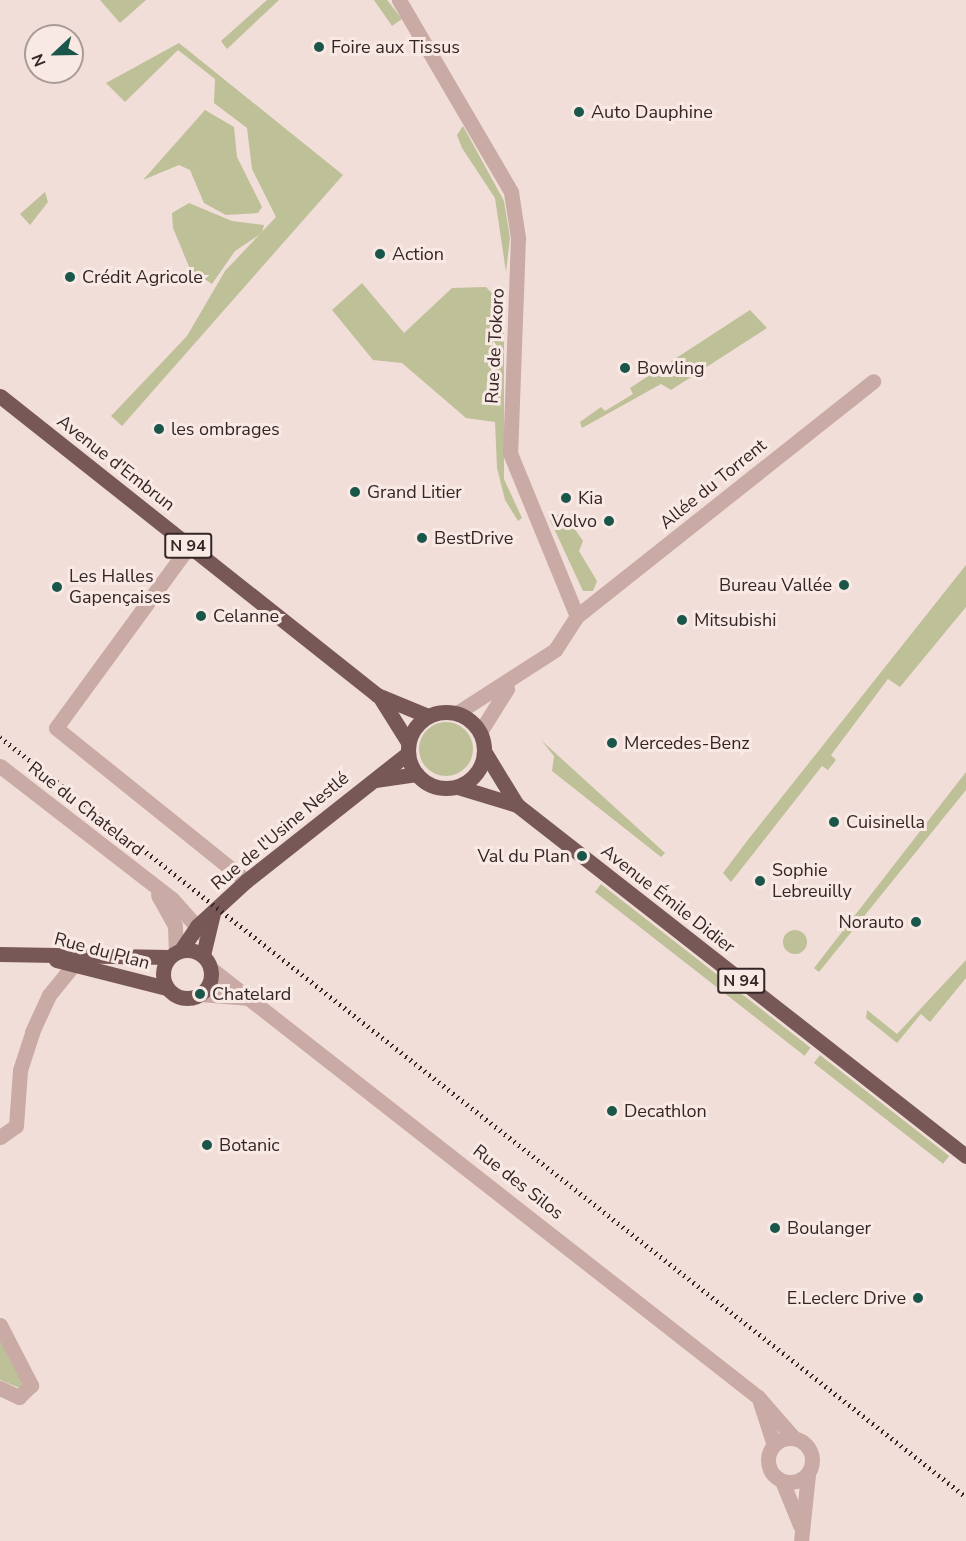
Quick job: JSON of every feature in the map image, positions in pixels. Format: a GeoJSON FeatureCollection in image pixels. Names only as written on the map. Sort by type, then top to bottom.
{"type":"FeatureCollection","features":[{"type":"Feature","properties":{"kind":"main road","name":"Avenue d'Embrun"},"geometry":{"type":"LineString","coordinates":[[0,396],[377,695],[428,716]]}},
{"type":"Feature","properties":{"kind":"main road","name":"Avenue d'Embrun"},"geometry":{"type":"LineString","coordinates":[[377,695],[408,748]]}},
{"type":"Feature","properties":{"kind":"main road"},"geometry":{"type":"LineString","coordinates":[[458,713],[480,732],[484,751],[479,769],[458,787],[435,787],[417,774],[408,748],[428,716],[458,713]]}},
{"type":"Feature","properties":{"kind":"main road","name":"Rue de l'Usine Nestlé"},"geometry":{"type":"LineString","coordinates":[[175,953],[202,932],[213,913],[246,881],[372,780],[408,748]]}},
{"type":"Feature","properties":{"kind":"main road","name":"Avenue Émile Didier"},"geometry":{"type":"LineString","coordinates":[[484,751],[517,805],[966,1156]]}},
{"type":"Feature","properties":{"kind":"main road"},"geometry":{"type":"LineString","coordinates":[[372,780],[417,774]]}},
{"type":"Feature","properties":{"kind":"main road","name":"Avenue Émile Didier"},"geometry":{"type":"LineString","coordinates":[[458,787],[517,805]]}},
{"type":"Feature","properties":{"kind":"main road","name":"Rue de l'Usine Nestlé"},"geometry":{"type":"LineString","coordinates":[[202,932],[206,961]]}},
{"type":"Feature","properties":{"kind":"main road"},"geometry":{"type":"LineString","coordinates":[[175,953],[206,961],[209,983],[200,994],[182,998],[167,988],[162,976],[175,953]]}},
{"type":"Feature","properties":{"kind":"main road","name":"Rue du Plan"},"geometry":{"type":"LineString","coordinates":[[41,956],[175,953]]}},
{"type":"Feature","properties":{"kind":"main road"},"geometry":{"type":"LineString","coordinates":[[0,954],[41,956]]}},
{"type":"Feature","properties":{"kind":"main road","name":"Rue du Plan"},"geometry":{"type":"LineString","coordinates":[[41,956],[167,988]]}},
{"type":"Feature","properties":{"kind":"street","name":"Rue de Tokoro"},"geometry":{"type":"LineString","coordinates":[[399,0],[511,192],[518,238],[510,453],[577,616]]}},
{"type":"Feature","properties":{"kind":"street","name":"Allée du Torrent"},"geometry":{"type":"LineString","coordinates":[[577,616],[873,381]]}},
{"type":"Feature","properties":{"kind":"street"},"geometry":{"type":"LineString","coordinates":[[189,546],[56,728],[246,881]]}},
{"type":"Feature","properties":{"kind":"street"},"geometry":{"type":"LineString","coordinates":[[458,713],[513,681],[561,644],[577,616]]}},
{"type":"Feature","properties":{"kind":"street"},"geometry":{"type":"LineString","coordinates":[[480,732],[513,681]]}},
{"type":"Feature","properties":{"kind":"street","name":"Rue du Chatelard"},"geometry":{"type":"LineString","coordinates":[[0,766],[148,883],[202,932]]}},
{"type":"Feature","properties":{"kind":"street","name":"Rue du Chatelard"},"geometry":{"type":"LineString","coordinates":[[148,883],[175,926],[175,953]]}},
{"type":"Feature","properties":{"kind":"street","name":"Rue des Silos"},"geometry":{"type":"LineString","coordinates":[[206,961],[758,1397],[793,1437]]}},
{"type":"Feature","properties":{"kind":"street"},"geometry":{"type":"LineString","coordinates":[[0,1137],[15,1126],[20,1070],[32,1032],[49,995],[74,964]]}},
{"type":"Feature","properties":{"kind":"street"},"geometry":{"type":"LineString","coordinates":[[200,994],[253,999]]}},
{"type":"Feature","properties":{"kind":"street"},"geometry":{"type":"LineString","coordinates":[[0,1325],[31,1385],[19,1397],[0,1388]]}},
{"type":"Feature","properties":{"kind":"street"},"geometry":{"type":"LineString","coordinates":[[758,1397],[774,1445],[769,1466],[782,1481],[801,1536]]}},
{"type":"Feature","properties":{"kind":"street"},"geometry":{"type":"LineString","coordinates":[[774,1445],[793,1437],[812,1453],[801,1536]]}},
{"type":"Feature","properties":{"kind":"street"},"geometry":{"type":"LineString","coordinates":[[782,1481],[808,1474]]}},
{"type":"Feature","properties":{"kind":"green space"},"geometry":{"type":"Polygon","coordinates":[[[100,0],[146,0],[120,23],[100,0]]]}},
{"type":"Feature","properties":{"kind":"green space"},"geometry":{"type":"Polygon","coordinates":[[[267,0],[279,0],[227,49],[221,41],[267,0]]]}},
{"type":"Feature","properties":{"kind":"green space"},"geometry":{"type":"Polygon","coordinates":[[[374,0],[387,0],[402,19],[392,26],[374,0]]]}},
{"type":"Feature","properties":{"kind":"green space"},"geometry":{"type":"Polygon","coordinates":[[[179,43],[343,175],[122,426],[111,416],[187,336],[225,271],[276,217],[252,169],[247,128],[214,103],[215,79],[178,50],[125,102],[106,83],[179,43]]]}},
{"type":"Feature","properties":{"kind":"green space"},"geometry":{"type":"Polygon","coordinates":[[[205,110],[234,127],[237,157],[262,207],[258,213],[226,215],[204,203],[190,170],[179,165],[143,180],[205,110]]]}},
{"type":"Feature","properties":{"kind":"green space"},"geometry":{"type":"Polygon","coordinates":[[[463,126],[504,201],[510,238],[506,272],[495,198],[462,148],[457,135],[463,126]]]}},
{"type":"Feature","properties":{"kind":"green space"},"geometry":{"type":"Polygon","coordinates":[[[45,192],[48,202],[30,225],[20,214],[45,192]]]}},
{"type":"Feature","properties":{"kind":"green space"},"geometry":{"type":"Polygon","coordinates":[[[189,203],[232,221],[264,225],[262,233],[235,251],[212,284],[190,269],[173,228],[172,213],[189,203]]]}},
{"type":"Feature","properties":{"kind":"green space"},"geometry":{"type":"Polygon","coordinates":[[[362,283],[404,333],[452,288],[486,287],[504,306],[504,479],[522,518],[518,521],[505,500],[497,468],[495,422],[466,418],[402,363],[373,360],[332,310],[362,283]]]}},
{"type":"Feature","properties":{"kind":"green space"},"geometry":{"type":"Polygon","coordinates":[[[750,310],[767,328],[671,390],[661,384],[582,428],[580,422],[601,407],[605,411],[633,394],[630,388],[750,310]]]}},
{"type":"Feature","properties":{"kind":"green space"},"geometry":{"type":"Polygon","coordinates":[[[563,512],[583,541],[579,551],[597,581],[593,591],[583,591],[550,520],[563,512]]]}},
{"type":"Feature","properties":{"kind":"green space"},"geometry":{"type":"Polygon","coordinates":[[[966,565],[966,607],[900,687],[888,679],[831,755],[836,760],[828,770],[822,766],[731,882],[723,873],[966,565]]]}},
{"type":"Feature","properties":{"kind":"green space"},"geometry":{"type":"Polygon","coordinates":[[[446,722],[456,724],[465,730],[471,739],[473,749],[471,759],[465,768],[456,774],[446,776],[436,774],[427,768],[421,759],[419,749],[421,739],[427,730],[436,724],[446,722]]]}},
{"type":"Feature","properties":{"kind":"green space"},"geometry":{"type":"Polygon","coordinates":[[[541,740],[665,853],[661,857],[552,771],[554,756],[541,740]]]}},
{"type":"Feature","properties":{"kind":"green space"},"geometry":{"type":"Polygon","coordinates":[[[966,772],[966,790],[819,972],[814,968],[966,772]]]}},
{"type":"Feature","properties":{"kind":"green space"},"geometry":{"type":"Polygon","coordinates":[[[601,884],[811,1048],[804,1056],[595,892],[601,884]]]}},
{"type":"Feature","properties":{"kind":"green space"},"geometry":{"type":"Polygon","coordinates":[[[795,930],[800,931],[806,937],[806,947],[800,953],[795,954],[790,953],[784,947],[783,942],[784,937],[790,931],[795,930]]]}},
{"type":"Feature","properties":{"kind":"green space"},"geometry":{"type":"Polygon","coordinates":[[[966,960],[966,978],[930,1022],[921,1014],[897,1043],[866,1018],[867,1010],[897,1034],[966,960]]]}},
{"type":"Feature","properties":{"kind":"green space"},"geometry":{"type":"Polygon","coordinates":[[[820,1055],[949,1156],[943,1164],[814,1063],[820,1055]]]}},
{"type":"Feature","properties":{"kind":"green space"},"geometry":{"type":"Polygon","coordinates":[[[0,1334],[21,1369],[22,1389],[0,1380],[0,1334]]]}},
{"type":"Feature","properties":{"kind":"railway"},"geometry":{"type":"LineString","coordinates":[[0,737],[966,1497]]}},
{"type":"Feature","properties":{"kind":"place","name":"Foire aux Tissus"},"geometry":{"type":"Point","coordinates":[319,47]}},
{"type":"Feature","properties":{"kind":"place","name":"Auto Dauphine"},"geometry":{"type":"Point","coordinates":[579,112]}},
{"type":"Feature","properties":{"kind":"place","name":"Action"},"geometry":{"type":"Point","coordinates":[380,254]}},
{"type":"Feature","properties":{"kind":"place","name":"Crédit Agricole"},"geometry":{"type":"Point","coordinates":[70,277]}},
{"type":"Feature","properties":{"kind":"place","name":"Bowling"},"geometry":{"type":"Point","coordinates":[625,368]}},
{"type":"Feature","properties":{"kind":"place","name":"les ombrages"},"geometry":{"type":"Point","coordinates":[159,429]}},
{"type":"Feature","properties":{"kind":"place","name":"Grand Litier"},"geometry":{"type":"Point","coordinates":[355,492]}},
{"type":"Feature","properties":{"kind":"place","name":"Kia"},"geometry":{"type":"Point","coordinates":[566,498]}},
{"type":"Feature","properties":{"kind":"place","name":"Volvo"},"geometry":{"type":"Point","coordinates":[609,521]}},
{"type":"Feature","properties":{"kind":"place","name":"BestDrive"},"geometry":{"type":"Point","coordinates":[422,538]}},
{"type":"Feature","properties":{"kind":"place","name":"Bureau Vallée"},"geometry":{"type":"Point","coordinates":[844,585]}},
{"type":"Feature","properties":{"kind":"place","name":"Les Halles Gapençaises"},"geometry":{"type":"Point","coordinates":[57,587]}},
{"type":"Feature","properties":{"kind":"place","name":"Celanne"},"geometry":{"type":"Point","coordinates":[201,616]}},
{"type":"Feature","properties":{"kind":"place","name":"Mitsubishi"},"geometry":{"type":"Point","coordinates":[682,620]}},
{"type":"Feature","properties":{"kind":"place","name":"Mercedes-Benz"},"geometry":{"type":"Point","coordinates":[612,743]}},
{"type":"Feature","properties":{"kind":"place","name":"Cuisinella"},"geometry":{"type":"Point","coordinates":[834,822]}},
{"type":"Feature","properties":{"kind":"place","name":"Val du Plan"},"geometry":{"type":"Point","coordinates":[582,856]}},
{"type":"Feature","properties":{"kind":"place","name":"Sophie Lebreuilly"},"geometry":{"type":"Point","coordinates":[760,881]}},
{"type":"Feature","properties":{"kind":"place","name":"Norauto"},"geometry":{"type":"Point","coordinates":[916,922]}},
{"type":"Feature","properties":{"kind":"place","name":"Chatelard"},"geometry":{"type":"Point","coordinates":[200,994]}},
{"type":"Feature","properties":{"kind":"place","name":"Decathlon"},"geometry":{"type":"Point","coordinates":[612,1111]}},
{"type":"Feature","properties":{"kind":"place","name":"Botanic"},"geometry":{"type":"Point","coordinates":[207,1145]}},
{"type":"Feature","properties":{"kind":"place","name":"Boulanger"},"geometry":{"type":"Point","coordinates":[775,1228]}},
{"type":"Feature","properties":{"kind":"place","name":"E.Leclerc Drive"},"geometry":{"type":"Point","coordinates":[918,1298]}}]}
